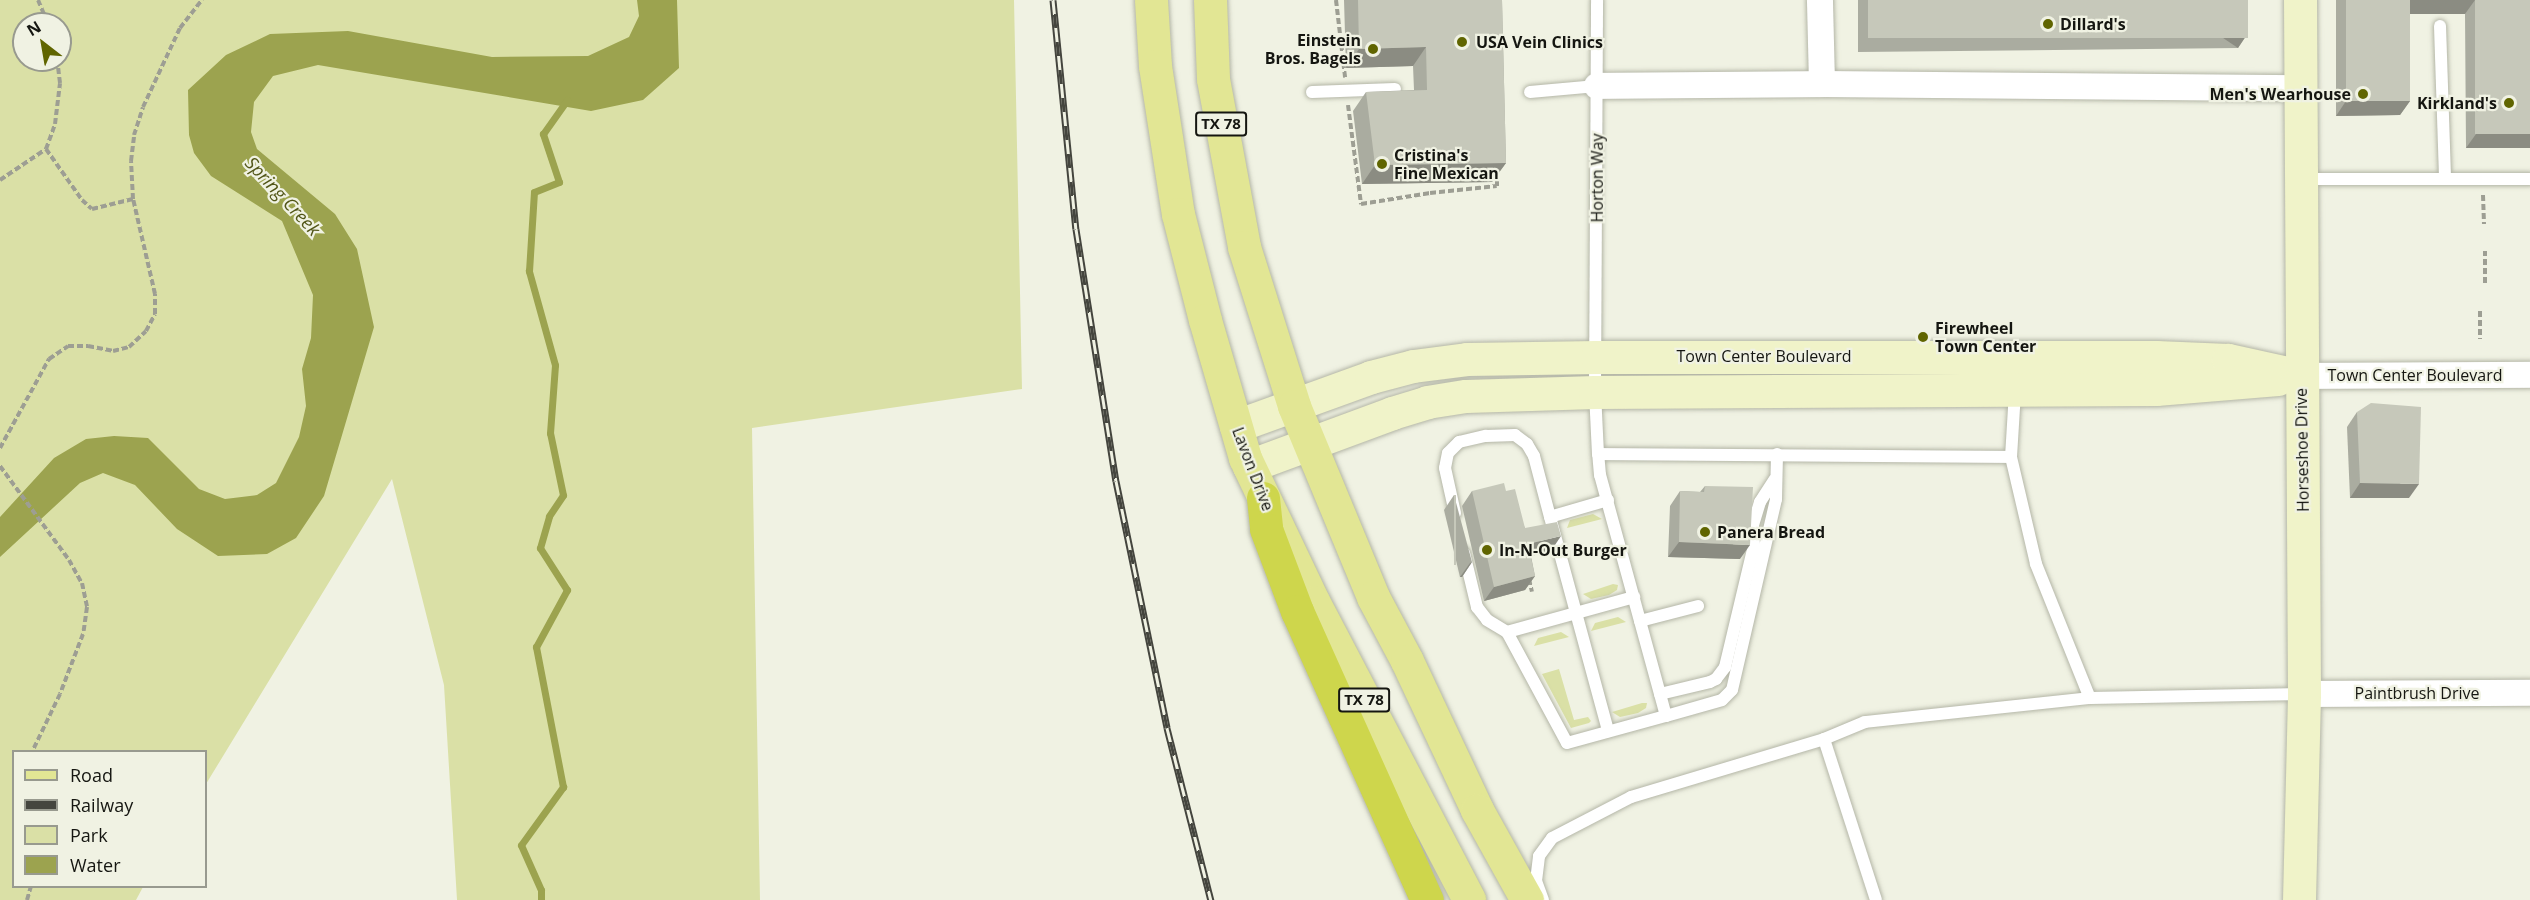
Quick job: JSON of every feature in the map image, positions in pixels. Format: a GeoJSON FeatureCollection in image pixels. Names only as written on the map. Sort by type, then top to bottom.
{"type":"FeatureCollection","features":[{"type":"Feature","properties":{"kind":"highway"},"geometry":{"type":"LineString","coordinates":[[1263,498],[1266,529],[1297,611],[1427,900]]}},
{"type":"Feature","properties":{"kind":"main road","name":"Lavon Drive"},"geometry":{"type":"LineString","coordinates":[[1151,0],[1155,66],[1178,214],[1204,320],[1249,466],[1314,603],[1469,900]]}},
{"type":"Feature","properties":{"kind":"main road","name":"TX 78"},"geometry":{"type":"LineString","coordinates":[[1210,0],[1213,79],[1244,247],[1294,406],[1373,597],[1411,670],[1477,810],[1527,900]]}},
{"type":"Feature","properties":{"kind":"street"},"geometry":{"type":"LineString","coordinates":[[1820,0],[1822,84]]}},
{"type":"Feature","properties":{"kind":"street","name":"Horseshoe Drive"},"geometry":{"type":"LineString","coordinates":[[2299,900],[2304,694],[2301,0]]}},
{"type":"Feature","properties":{"kind":"street"},"geometry":{"type":"LineString","coordinates":[[1597,86],[1822,84],[2301,88]]}},
{"type":"Feature","properties":{"kind":"street","name":"Town Center Boulevard"},"geometry":{"type":"LineString","coordinates":[[1236,426],[1341,387],[1413,366],[1467,359],[2156,357],[2228,360],[2301,376]]}},
{"type":"Feature","properties":{"kind":"street","name":"Town Center Boulevard"},"geometry":{"type":"LineString","coordinates":[[1249,466],[1427,402],[1466,396],[1595,392],[2156,389],[2301,376],[2530,375]]}},
{"type":"Feature","properties":{"kind":"street","name":"Paintbrush Drive"},"geometry":{"type":"LineString","coordinates":[[2304,694],[2530,693]]}},
{"type":"Feature","properties":{"kind":"lane","name":"Horton Way"},"geometry":{"type":"LineString","coordinates":[[1597,0],[1597,357],[1595,392],[1598,454],[1608,500],[1666,716]]}},
{"type":"Feature","properties":{"kind":"lane"},"geometry":{"type":"LineString","coordinates":[[2440,26],[2445,179]]}},
{"type":"Feature","properties":{"kind":"lane"},"geometry":{"type":"LineString","coordinates":[[1530,92],[1597,86]]}},
{"type":"Feature","properties":{"kind":"lane"},"geometry":{"type":"LineString","coordinates":[[1312,92],[1395,89]]}},
{"type":"Feature","properties":{"kind":"lane"},"geometry":{"type":"LineString","coordinates":[[2301,178],[2530,179]]}},
{"type":"Feature","properties":{"kind":"lane"},"geometry":{"type":"LineString","coordinates":[[2015,390],[2011,457],[2036,564],[2090,698]]}},
{"type":"Feature","properties":{"kind":"lane"},"geometry":{"type":"LineString","coordinates":[[1608,731],[1534,456],[1527,444],[1515,435],[1486,436],[1459,442],[1448,453],[1444,468],[1477,608],[1487,620],[1507,632],[1567,743],[1722,700],[1732,690],[1776,499],[1777,454]]}},
{"type":"Feature","properties":{"kind":"lane"},"geometry":{"type":"LineString","coordinates":[[1598,454],[2011,457]]}},
{"type":"Feature","properties":{"kind":"lane"},"geometry":{"type":"LineString","coordinates":[[1660,694],[1710,682],[1716,679],[1725,668],[1754,545],[1754,525],[1761,502],[1775,479]]}},
{"type":"Feature","properties":{"kind":"lane"},"geometry":{"type":"LineString","coordinates":[[1550,517],[1608,500]]}},
{"type":"Feature","properties":{"kind":"lane"},"geometry":{"type":"LineString","coordinates":[[1507,632],[1634,597]]}},
{"type":"Feature","properties":{"kind":"lane"},"geometry":{"type":"LineString","coordinates":[[1640,621],[1698,606]]}},
{"type":"Feature","properties":{"kind":"lane"},"geometry":{"type":"LineString","coordinates":[[1544,900],[1536,881],[1539,856],[1552,838],[1631,798],[1824,739],[1865,722],[2090,698],[2304,694]]}},
{"type":"Feature","properties":{"kind":"lane"},"geometry":{"type":"LineString","coordinates":[[1824,739],[1876,900]]}},
{"type":"Feature","properties":{"kind":"path"},"geometry":{"type":"LineString","coordinates":[[0,448],[49,359],[68,346],[88,346],[113,351],[129,347],[146,331],[154,314],[156,294],[133,199],[131,161],[134,135],[143,107],[180,28],[202,0]]}},
{"type":"Feature","properties":{"kind":"path"},"geometry":{"type":"LineString","coordinates":[[0,180],[46,149],[55,124],[60,83],[59,72]]}},
{"type":"Feature","properties":{"kind":"path"},"geometry":{"type":"LineString","coordinates":[[46,149],[82,200],[92,208],[133,199]]}},
{"type":"Feature","properties":{"kind":"path"},"geometry":{"type":"LineString","coordinates":[[1361,204],[1430,193],[1497,186],[1497,163]]}},
{"type":"Feature","properties":{"kind":"path"},"geometry":{"type":"LineString","coordinates":[[2483,191],[2484,224]]}},
{"type":"Feature","properties":{"kind":"path"},"geometry":{"type":"LineString","coordinates":[[2485,251],[2485,283]]}},
{"type":"Feature","properties":{"kind":"path"},"geometry":{"type":"LineString","coordinates":[[2480,311],[2480,339]]}},
{"type":"Feature","properties":{"kind":"path"},"geometry":{"type":"LineString","coordinates":[[0,466],[69,560],[81,584],[87,607],[83,634],[60,694],[33,750]]}},
{"type":"Feature","properties":{"kind":"path"},"geometry":{"type":"LineString","coordinates":[[1527,570],[1532,592]]}},
{"type":"Feature","properties":{"kind":"green space"},"geometry":{"type":"Polygon","coordinates":[[[0,0],[1014,0],[1022,389],[752,428],[760,900],[457,900],[444,685],[392,479],[207,782],[207,750],[12,750],[12,888],[142,888],[136,900],[0,900],[0,0]]]}},
{"type":"Feature","properties":{"kind":"green space"},"geometry":{"type":"Polygon","coordinates":[[[1593,514],[1602,519],[1567,528],[1570,520],[1593,514]]]}},
{"type":"Feature","properties":{"kind":"green space"},"geometry":{"type":"Polygon","coordinates":[[[1613,584],[1618,585],[1617,590],[1609,595],[1591,599],[1583,594],[1613,584]]]}},
{"type":"Feature","properties":{"kind":"green space"},"geometry":{"type":"Polygon","coordinates":[[[1618,617],[1626,622],[1591,631],[1595,623],[1618,617]]]}},
{"type":"Feature","properties":{"kind":"green space"},"geometry":{"type":"Polygon","coordinates":[[[1561,632],[1569,637],[1534,646],[1538,638],[1561,632]]]}},
{"type":"Feature","properties":{"kind":"green space"},"geometry":{"type":"Polygon","coordinates":[[[1559,669],[1574,720],[1588,717],[1591,721],[1589,723],[1571,728],[1542,674],[1559,669]]]}},
{"type":"Feature","properties":{"kind":"green space"},"geometry":{"type":"Polygon","coordinates":[[[1647,703],[1646,708],[1638,713],[1620,717],[1612,712],[1647,703]]]}},
{"type":"Feature","properties":{"kind":"water","name":"Spring Creek"},"geometry":{"type":"Polygon","coordinates":[[[637,0],[677,0],[679,68],[643,100],[591,111],[318,65],[273,76],[254,102],[251,132],[257,149],[335,214],[357,249],[374,327],[324,496],[296,538],[267,554],[218,556],[177,529],[135,485],[103,473],[80,483],[0,557],[0,517],[54,458],[86,439],[114,436],[148,438],[199,489],[225,499],[257,495],[276,483],[299,437],[306,406],[302,369],[311,338],[313,295],[282,221],[211,176],[194,153],[189,135],[188,90],[226,55],[270,34],[348,31],[492,57],[588,56],[629,37],[639,16],[637,0]]]}},
{"type":"Feature","properties":{"kind":"building"},"geometry":{"type":"Polygon","coordinates":[[[1358,0],[1502,0],[1506,163],[1375,165],[1366,92],[1427,90],[1426,47],[1359,49],[1358,0]]]}},
{"type":"Feature","properties":{"kind":"building","name":"Dillard's"},"geometry":{"type":"Polygon","coordinates":[[[1868,0],[2248,0],[2248,38],[1868,38],[1868,0]]]}},
{"type":"Feature","properties":{"kind":"building"},"geometry":{"type":"Polygon","coordinates":[[[2346,0],[2410,0],[2410,101],[2346,101],[2346,0]]]}},
{"type":"Feature","properties":{"kind":"building"},"geometry":{"type":"Polygon","coordinates":[[[2475,0],[2530,0],[2530,134],[2475,134],[2475,0]]]}},
{"type":"Feature","properties":{"kind":"building"},"geometry":{"type":"Polygon","coordinates":[[[2371,403],[2421,407],[2419,484],[2360,483],[2357,412],[2371,403]]]}},
{"type":"Feature","properties":{"kind":"building"},"geometry":{"type":"Polygon","coordinates":[[[1504,483],[1506,491],[1515,489],[1525,528],[1557,522],[1561,536],[1528,544],[1535,576],[1494,587],[1472,491],[1504,483]]]}},
{"type":"Feature","properties":{"kind":"building","name":"Panera Bread"},"geometry":{"type":"Polygon","coordinates":[[[1705,486],[1753,487],[1750,545],[1679,542],[1680,491],[1704,492],[1705,486]]]}},
{"type":"Feature","properties":{"kind":"building"},"geometry":{"type":"Polygon","coordinates":[[[1454,495],[1456,495],[1456,565],[1454,565],[1454,495]]]}},
{"type":"Feature","properties":{"kind":"waterway"},"geometry":{"type":"LineString","coordinates":[[541,900],[541,890],[521,845],[563,787],[536,647],[567,590],[540,548],[549,516],[563,495],[550,433],[555,365],[529,271],[534,192],[559,182],[543,134],[567,100]]}},
{"type":"Feature","properties":{"kind":"railway"},"geometry":{"type":"LineString","coordinates":[[1053,0],[1076,229],[1116,481],[1167,728],[1211,900]]}},
{"type":"Feature","properties":{"kind":"place","name":"Dillard's"},"geometry":{"type":"Point","coordinates":[2048,24]}},
{"type":"Feature","properties":{"kind":"place","name":"USA Vein Clinics"},"geometry":{"type":"Point","coordinates":[1462,42]}},
{"type":"Feature","properties":{"kind":"place","name":"Einstein Bros. Bagels"},"geometry":{"type":"Point","coordinates":[1373,49]}},
{"type":"Feature","properties":{"kind":"place","name":"Men's Wearhouse"},"geometry":{"type":"Point","coordinates":[2363,94]}},
{"type":"Feature","properties":{"kind":"place","name":"Kirkland's"},"geometry":{"type":"Point","coordinates":[2509,103]}},
{"type":"Feature","properties":{"kind":"place","name":"Cristina's Fine Mexican"},"geometry":{"type":"Point","coordinates":[1382,164]}},
{"type":"Feature","properties":{"kind":"place","name":"Firewheel Town Center"},"geometry":{"type":"Point","coordinates":[1923,337]}},
{"type":"Feature","properties":{"kind":"place","name":"Panera Bread"},"geometry":{"type":"Point","coordinates":[1705,532]}},
{"type":"Feature","properties":{"kind":"place","name":"In-N-Out Burger"},"geometry":{"type":"Point","coordinates":[1487,550]}}]}
